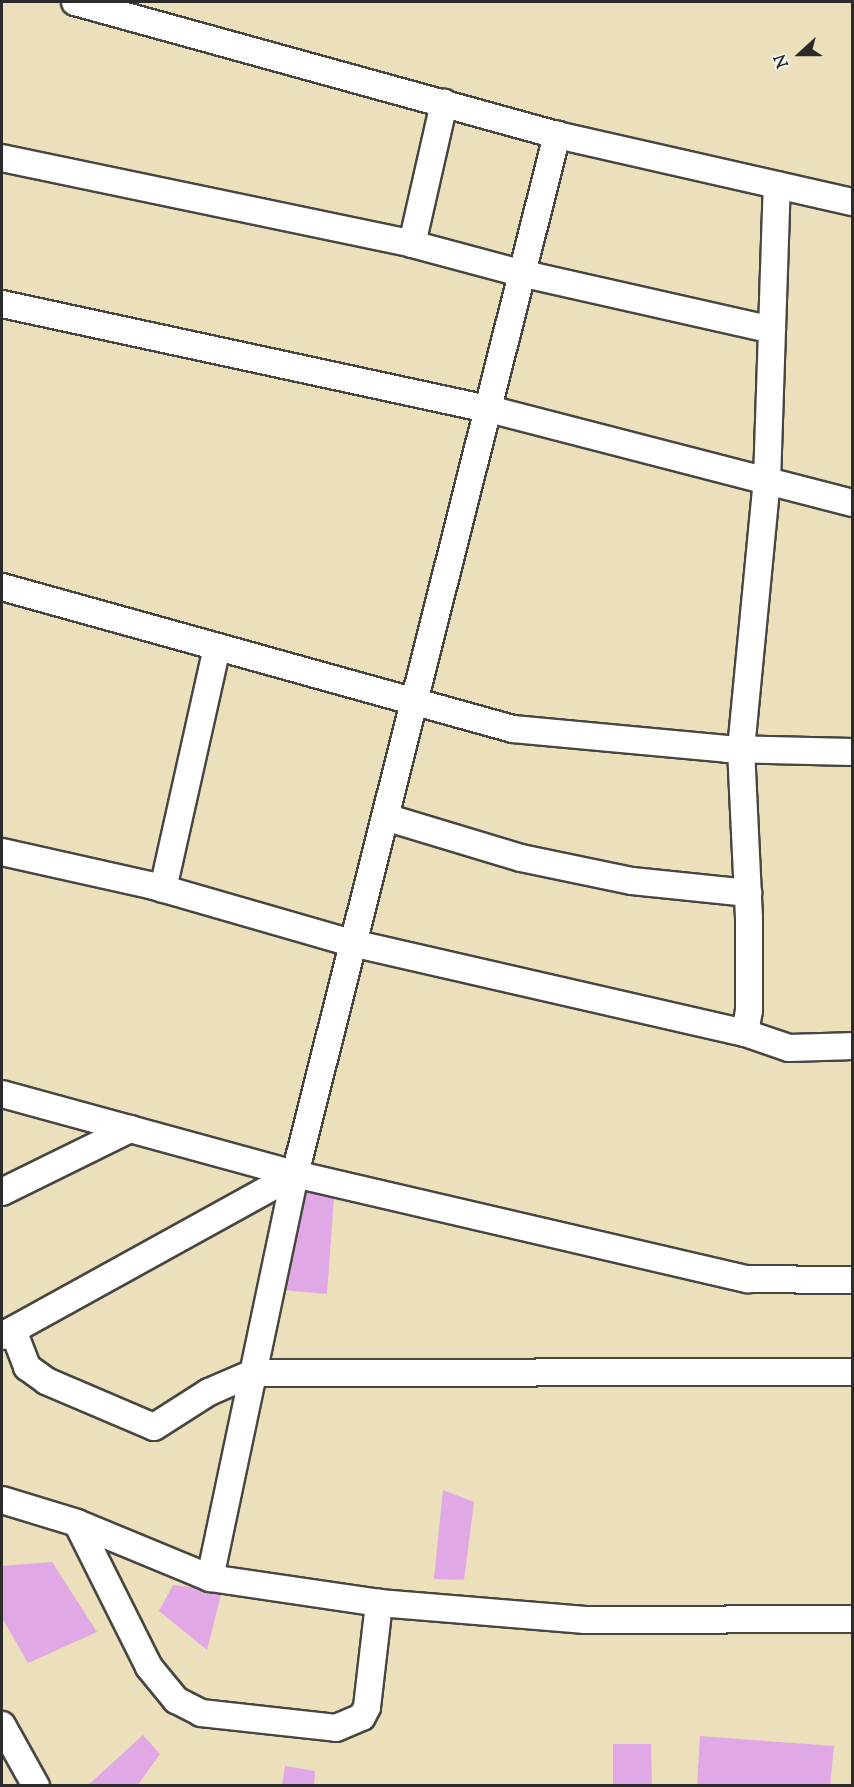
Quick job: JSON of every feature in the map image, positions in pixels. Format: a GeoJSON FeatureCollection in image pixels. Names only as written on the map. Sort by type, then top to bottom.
{"type":"FeatureCollection","features":[{"type":"Feature","properties":{"kind":"street"},"geometry":{"type":"LineString","coordinates":[[75,2],[557,135],[852,202]]}},
{"type":"Feature","properties":{"kind":"street"},"geometry":{"type":"LineString","coordinates":[[412,244],[444,104]]}},
{"type":"Feature","properties":{"kind":"street"},"geometry":{"type":"LineString","coordinates":[[210,1578],[294,1174],[415,702],[485,408],[557,135]]}},
{"type":"Feature","properties":{"kind":"street"},"geometry":{"type":"LineString","coordinates":[[2,158],[412,244],[520,273],[772,330]]}},
{"type":"Feature","properties":{"kind":"street"},"geometry":{"type":"LineString","coordinates":[[745,1033],[749,1010],[748,893],[741,749],[767,481],[777,185]]}},
{"type":"Feature","properties":{"kind":"street"},"geometry":{"type":"LineString","coordinates":[[2,304],[485,408],[852,503]]}},
{"type":"Feature","properties":{"kind":"street"},"geometry":{"type":"LineString","coordinates":[[2,587],[513,729],[741,749],[852,752]]}},
{"type":"Feature","properties":{"kind":"street"},"geometry":{"type":"LineString","coordinates":[[163,889],[217,647]]}},
{"type":"Feature","properties":{"kind":"street"},"geometry":{"type":"LineString","coordinates":[[385,817],[521,858],[633,882],[748,893]]}},
{"type":"Feature","properties":{"kind":"street"},"geometry":{"type":"LineString","coordinates":[[2,852],[163,889],[352,943],[745,1033],[789,1048],[852,1047]]}},
{"type":"Feature","properties":{"kind":"street"},"geometry":{"type":"LineString","coordinates":[[2,1094],[294,1174],[748,1279],[852,1280]]}},
{"type":"Feature","properties":{"kind":"street"},"geometry":{"type":"LineString","coordinates":[[2,1192],[130,1128]]}},
{"type":"Feature","properties":{"kind":"street"},"geometry":{"type":"LineString","coordinates":[[294,1174],[7,1333],[27,1367],[46,1381],[154,1427],[209,1392],[253,1372],[852,1372]]}},
{"type":"Feature","properties":{"kind":"street"},"geometry":{"type":"LineString","coordinates":[[2,1500],[77,1523],[210,1578],[379,1604],[585,1620],[852,1618]]}},
{"type":"Feature","properties":{"kind":"street"},"geometry":{"type":"LineString","coordinates":[[77,1523],[149,1667],[176,1700],[201,1713],[336,1728],[362,1717],[367,1707],[379,1604]]}},
{"type":"Feature","properties":{"kind":"street"},"geometry":{"type":"LineString","coordinates":[[2,1725],[36,1785]]}},
{"type":"Feature","properties":{"kind":"building"},"geometry":{"type":"Polygon","coordinates":[[[302,1189],[334,1198],[327,1294],[282,1290],[302,1189]]]}},
{"type":"Feature","properties":{"kind":"building"},"geometry":{"type":"Polygon","coordinates":[[[443,1490],[474,1502],[464,1580],[434,1579],[443,1490]]]}},
{"type":"Feature","properties":{"kind":"building"},"geometry":{"type":"Polygon","coordinates":[[[52,1562],[97,1632],[28,1663],[2,1618],[2,1566],[52,1562]]]}},
{"type":"Feature","properties":{"kind":"building"},"geometry":{"type":"Polygon","coordinates":[[[173,1585],[222,1591],[207,1650],[159,1611],[173,1585]]]}},
{"type":"Feature","properties":{"kind":"building"},"geometry":{"type":"Polygon","coordinates":[[[143,1735],[160,1754],[137,1786],[87,1786],[143,1735]]]}},
{"type":"Feature","properties":{"kind":"building"},"geometry":{"type":"Polygon","coordinates":[[[700,1736],[834,1746],[830,1786],[697,1786],[700,1736]]]}},
{"type":"Feature","properties":{"kind":"building"},"geometry":{"type":"Polygon","coordinates":[[[613,1744],[651,1744],[652,1786],[613,1786],[613,1744]]]}},
{"type":"Feature","properties":{"kind":"building"},"geometry":{"type":"Polygon","coordinates":[[[285,1766],[315,1771],[314,1786],[282,1786],[285,1766]]]}}]}
